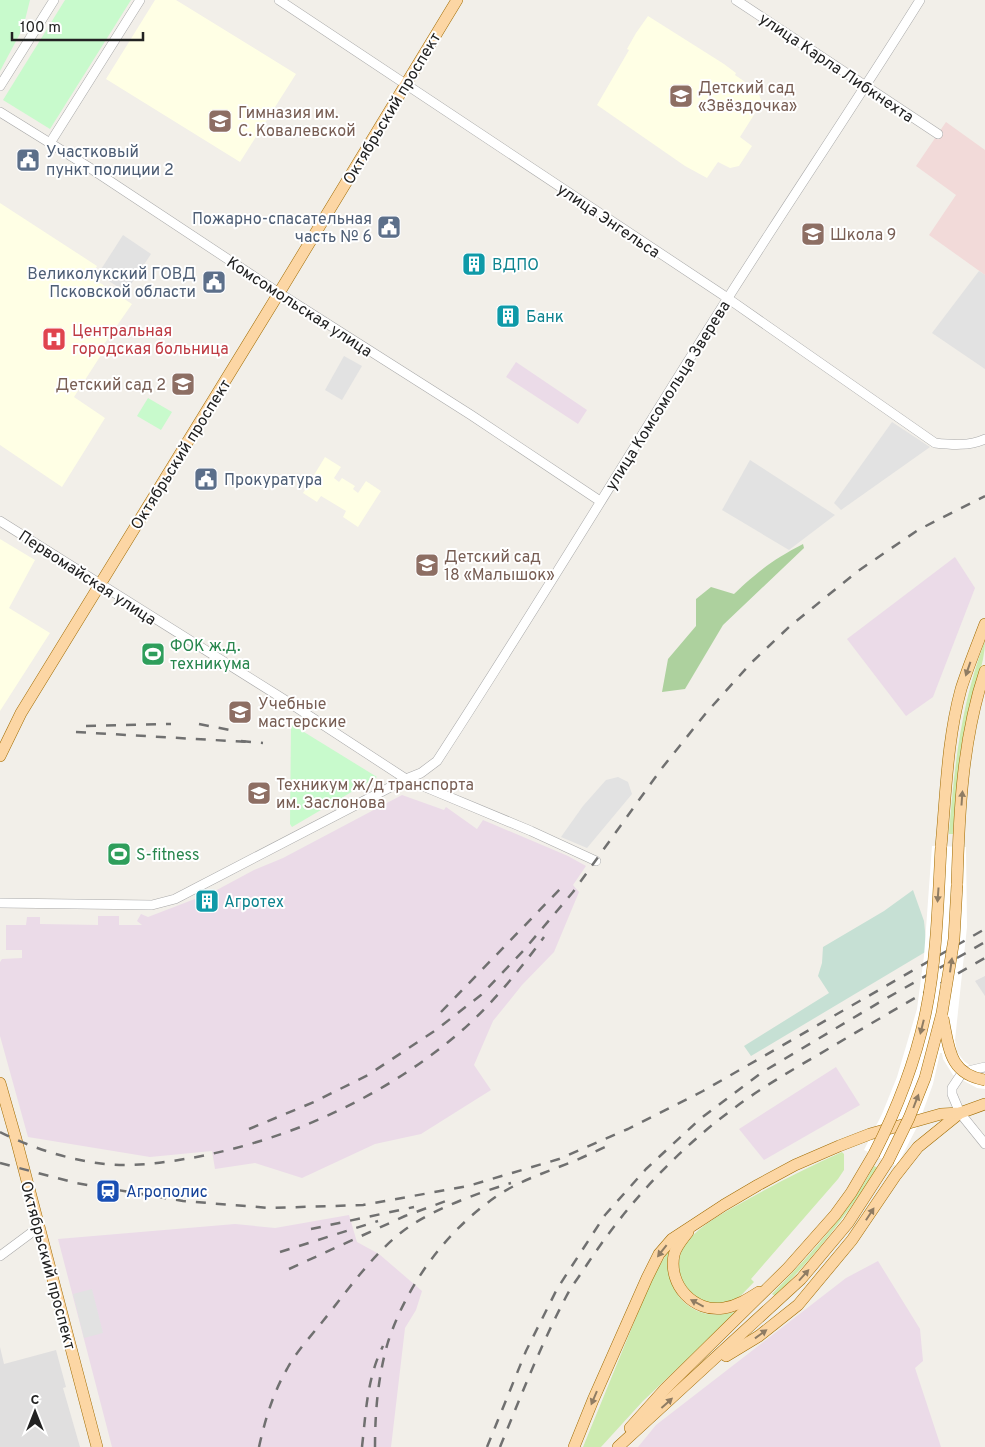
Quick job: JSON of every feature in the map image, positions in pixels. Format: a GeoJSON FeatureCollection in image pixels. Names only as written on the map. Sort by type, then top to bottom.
{"type":"FeatureCollection","features":[{"type":"Feature","properties":{"kind":"main road","name":"Октябрьский проспект"},"geometry":{"type":"LineString","coordinates":[[0,756],[20,713],[279,294],[457,0]]}},
{"type":"Feature","properties":{"kind":"main road"},"geometry":{"type":"LineString","coordinates":[[617,1447],[631,1427],[665,1389],[774,1284],[834,1215],[874,1154],[893,1115],[908,1076],[926,1011],[935,941],[951,743],[961,690],[985,624]]}},
{"type":"Feature","properties":{"kind":"main road"},"geometry":{"type":"LineString","coordinates":[[617,1447],[705,1369],[801,1279],[848,1223],[888,1161],[909,1118],[925,1078],[942,1013],[954,939],[958,847],[967,745],[978,692],[985,671]]}},
{"type":"Feature","properties":{"kind":"main road"},"geometry":{"type":"LineString","coordinates":[[942,1013],[952,1058],[965,1074],[973,1078],[985,1080]]}},
{"type":"Feature","properties":{"kind":"main road","name":"Октябрьский проспект"},"geometry":{"type":"LineString","coordinates":[[0,1083],[40,1227],[97,1447]]}},
{"type":"Feature","properties":{"kind":"main road"},"geometry":{"type":"LineString","coordinates":[[574,1447],[625,1326],[659,1254],[672,1239],[758,1185],[795,1165],[839,1146],[870,1134],[941,1114],[960,1113],[985,1104]]}},
{"type":"Feature","properties":{"kind":"main road"},"geometry":{"type":"LineString","coordinates":[[705,1369],[759,1336],[798,1305],[852,1240],[896,1175],[918,1147],[960,1113]]}},
{"type":"Feature","properties":{"kind":"main road"},"geometry":{"type":"LineString","coordinates":[[700,1220],[679,1244],[674,1255],[675,1277],[679,1287],[694,1303],[723,1309],[739,1304],[774,1284]]}},
{"type":"Feature","properties":{"kind":"street"},"geometry":{"type":"LineString","coordinates":[[0,86],[54,0]]}},
{"type":"Feature","properties":{"kind":"street"},"geometry":{"type":"LineString","coordinates":[[50,143],[140,0]]}},
{"type":"Feature","properties":{"kind":"street","name":"улица Энгельса"},"geometry":{"type":"LineString","coordinates":[[280,0],[728,299],[935,443],[956,445],[978,442],[985,438]]}},
{"type":"Feature","properties":{"kind":"street","name":"улица Карла Либкнехта"},"geometry":{"type":"LineString","coordinates":[[736,0],[938,134]]}},
{"type":"Feature","properties":{"kind":"street","name":"улица Комсомольца Зверева"},"geometry":{"type":"LineString","coordinates":[[0,903],[152,905],[175,899],[421,773],[437,761],[509,650],[600,501],[728,299],[920,0]]}},
{"type":"Feature","properties":{"kind":"street","name":"Комсомольская улица"},"geometry":{"type":"LineString","coordinates":[[0,112],[279,294],[471,415],[600,501]]}},
{"type":"Feature","properties":{"kind":"street","name":"Первомайская улица"},"geometry":{"type":"LineString","coordinates":[[0,521],[285,700],[406,779],[532,831],[596,862]]}},
{"type":"Feature","properties":{"kind":"street"},"geometry":{"type":"LineString","coordinates":[[985,1066],[968,1071],[960,1076],[952,1088],[952,1094],[960,1113],[985,1144]]}},
{"type":"Feature","properties":{"kind":"street"},"geometry":{"type":"LineString","coordinates":[[0,1256],[40,1227]]}},
{"type":"Feature","properties":{"kind":"shaded area","name":"Гимназия им. С. Ковалевской"},"geometry":{"type":"Polygon","coordinates":[[[155,0],[176,0],[296,74],[240,162],[106,79],[155,0]]]}},
{"type":"Feature","properties":{"kind":"shaded area","name":"Детский сад «Звёздочка»"},"geometry":{"type":"Polygon","coordinates":[[[648,16],[724,64],[736,73],[735,75],[757,90],[762,102],[740,137],[752,146],[739,166],[730,168],[718,162],[707,178],[685,166],[597,105],[629,50],[627,49],[636,33],[648,16]]]}},
{"type":"Feature","properties":{"kind":"shaded area"},"geometry":{"type":"Polygon","coordinates":[[[946,122],[985,150],[985,275],[929,235],[956,195],[916,166],[946,122]]]}},
{"type":"Feature","properties":{"kind":"shaded area","name":"Центральная городская больница"},"geometry":{"type":"Polygon","coordinates":[[[0,203],[97,266],[91,277],[132,304],[100,350],[103,352],[74,397],[105,418],[62,487],[0,445],[0,203]]]}},
{"type":"Feature","properties":{"kind":"shaded area"},"geometry":{"type":"Polygon","coordinates":[[[123,235],[151,254],[126,292],[98,274],[123,235]]]}},
{"type":"Feature","properties":{"kind":"shaded area"},"geometry":{"type":"Polygon","coordinates":[[[979,271],[985,275],[985,369],[932,333],[979,271]]]}},
{"type":"Feature","properties":{"kind":"shaded area"},"geometry":{"type":"Polygon","coordinates":[[[344,356],[362,366],[342,400],[325,390],[344,356]]]}},
{"type":"Feature","properties":{"kind":"shaded area"},"geometry":{"type":"Polygon","coordinates":[[[516,362],[587,410],[578,424],[506,377],[516,362]]]}},
{"type":"Feature","properties":{"kind":"shaded area"},"geometry":{"type":"Polygon","coordinates":[[[892,422],[930,447],[841,510],[834,503],[892,422]]]}},
{"type":"Feature","properties":{"kind":"shaded area"},"geometry":{"type":"Polygon","coordinates":[[[325,457],[341,467],[334,478],[339,482],[342,478],[355,486],[353,489],[358,493],[366,481],[381,491],[358,527],[343,517],[346,511],[321,496],[317,502],[303,493],[325,457]]]}},
{"type":"Feature","properties":{"kind":"shaded area"},"geometry":{"type":"Polygon","coordinates":[[[750,460],[835,515],[789,550],[722,510],[750,460]]]}},
{"type":"Feature","properties":{"kind":"shaded area"},"geometry":{"type":"Polygon","coordinates":[[[0,539],[35,560],[9,608],[50,633],[0,711],[0,539]]]}},
{"type":"Feature","properties":{"kind":"shaded area"},"geometry":{"type":"Polygon","coordinates":[[[955,557],[975,588],[933,697],[906,716],[847,639],[955,557]]]}},
{"type":"Feature","properties":{"kind":"shaded area"},"geometry":{"type":"Polygon","coordinates":[[[618,777],[628,782],[632,794],[587,848],[561,837],[583,806],[606,780],[618,777]]]}},
{"type":"Feature","properties":{"kind":"shaded area"},"geometry":{"type":"Polygon","coordinates":[[[402,795],[444,810],[446,807],[477,829],[483,820],[568,856],[586,866],[573,885],[579,892],[554,952],[522,985],[493,1021],[474,1065],[491,1090],[421,1134],[375,1144],[302,1178],[255,1163],[215,1169],[212,1151],[150,1157],[28,1137],[0,1036],[0,962],[2,959],[22,958],[22,950],[6,950],[6,925],[26,925],[27,917],[40,917],[40,924],[98,925],[98,916],[119,916],[119,925],[142,925],[137,921],[141,914],[148,917],[213,892],[254,870],[283,858],[402,795]]]}},
{"type":"Feature","properties":{"kind":"shaded area"},"geometry":{"type":"Polygon","coordinates":[[[913,890],[924,921],[927,951],[751,1056],[744,1046],[829,993],[818,976],[822,963],[823,947],[884,911],[913,890]]]}},
{"type":"Feature","properties":{"kind":"shaded area"},"geometry":{"type":"Polygon","coordinates":[[[985,976],[985,996],[975,981],[985,976]]]}},
{"type":"Feature","properties":{"kind":"shaded area"},"geometry":{"type":"Polygon","coordinates":[[[836,1067],[860,1105],[764,1160],[739,1129],[836,1067]]]}},
{"type":"Feature","properties":{"kind":"shaded area"},"geometry":{"type":"Polygon","coordinates":[[[349,1215],[357,1242],[379,1254],[422,1291],[416,1310],[405,1328],[391,1447],[112,1447],[58,1239],[235,1224],[275,1228],[349,1215]]]}},
{"type":"Feature","properties":{"kind":"shaded area"},"geometry":{"type":"Polygon","coordinates":[[[878,1261],[920,1329],[923,1361],[915,1368],[941,1447],[638,1447],[656,1425],[846,1278],[878,1261]]]}},
{"type":"Feature","properties":{"kind":"shaded area"},"geometry":{"type":"Polygon","coordinates":[[[92,1289],[103,1333],[84,1338],[73,1294],[92,1289]]]}},
{"type":"Feature","properties":{"kind":"shaded area"},"geometry":{"type":"Polygon","coordinates":[[[0,1347],[4,1364],[56,1350],[66,1387],[63,1388],[80,1447],[0,1447],[0,1347]]]}},
{"type":"Feature","properties":{"kind":"green space"},"geometry":{"type":"Polygon","coordinates":[[[0,0],[30,0],[23,28],[0,71],[0,0]]]}},
{"type":"Feature","properties":{"kind":"green space"},"geometry":{"type":"Polygon","coordinates":[[[65,0],[131,0],[50,129],[3,100],[65,0]]]}},
{"type":"Feature","properties":{"kind":"green space"},"geometry":{"type":"Polygon","coordinates":[[[148,398],[172,412],[161,430],[137,416],[148,398]]]}},
{"type":"Feature","properties":{"kind":"green space"},"geometry":{"type":"Polygon","coordinates":[[[803,544],[804,548],[723,625],[685,689],[662,692],[668,659],[696,626],[696,599],[711,587],[734,594],[767,566],[803,544]]]}},
{"type":"Feature","properties":{"kind":"green space"},"geometry":{"type":"Polygon","coordinates":[[[985,641],[983,659],[970,703],[962,742],[953,834],[949,834],[953,785],[964,712],[985,641]]]}},
{"type":"Feature","properties":{"kind":"green space"},"geometry":{"type":"Polygon","coordinates":[[[291,724],[377,777],[292,827],[290,824],[291,724]]]}},
{"type":"Feature","properties":{"kind":"green space"},"geometry":{"type":"Polygon","coordinates":[[[842,1152],[844,1154],[844,1170],[838,1179],[751,1279],[754,1282],[740,1296],[731,1302],[707,1303],[688,1289],[682,1279],[679,1268],[680,1256],[690,1238],[719,1216],[755,1195],[842,1152]]]}},
{"type":"Feature","properties":{"kind":"green space"},"geometry":{"type":"Polygon","coordinates":[[[874,1166],[878,1168],[829,1235],[775,1296],[772,1294],[814,1249],[840,1217],[864,1184],[874,1166]]]}},
{"type":"Feature","properties":{"kind":"green space"},"geometry":{"type":"Polygon","coordinates":[[[672,1249],[669,1270],[671,1280],[674,1289],[687,1305],[711,1315],[738,1311],[643,1401],[601,1447],[583,1447],[653,1276],[669,1250],[672,1249]]]}},
{"type":"Feature","properties":{"kind":"pier"},"geometry":{"type":"Polygon","coordinates":[[[932,846],[966,847],[967,927],[955,1040],[957,1052],[964,1061],[976,1070],[985,1073],[985,1089],[977,1088],[953,1075],[943,1059],[942,1053],[940,1053],[933,1084],[918,1125],[897,1166],[864,1150],[882,1114],[897,1077],[917,1009],[924,956],[932,846]]]}},
{"type":"Feature","properties":{"kind":"railway"},"geometry":{"type":"LineString","coordinates":[[249,1129],[314,1102],[368,1075],[436,1030],[481,995],[524,950],[573,892],[662,768],[706,713],[751,663],[789,627],[858,571],[918,530],[985,496]]}},
{"type":"Feature","properties":{"kind":"railway"},"geometry":{"type":"LineString","coordinates":[[86,726],[171,724]]}},
{"type":"Feature","properties":{"kind":"railway"},"geometry":{"type":"LineString","coordinates":[[199,724],[235,731]]}},
{"type":"Feature","properties":{"kind":"railway"},"geometry":{"type":"LineString","coordinates":[[76,732],[248,742]]}},
{"type":"Feature","properties":{"kind":"railway"},"geometry":{"type":"LineString","coordinates":[[241,741],[263,743]]}},
{"type":"Feature","properties":{"kind":"railway"},"geometry":{"type":"LineString","coordinates":[[441,1012],[561,888]]}},
{"type":"Feature","properties":{"kind":"railway"},"geometry":{"type":"LineString","coordinates":[[0,1163],[76,1183],[183,1201],[270,1208],[363,1205],[468,1186],[559,1159],[628,1129],[703,1091],[985,929]]}},
{"type":"Feature","properties":{"kind":"railway"},"geometry":{"type":"LineString","coordinates":[[0,1132],[59,1155],[97,1163],[132,1165],[191,1158],[226,1151],[293,1130],[358,1101],[419,1064],[447,1043],[499,993],[544,937]]}},
{"type":"Feature","properties":{"kind":"railway"},"geometry":{"type":"LineString","coordinates":[[487,1447],[526,1351],[557,1289],[605,1215],[646,1169],[700,1119],[761,1073],[985,942]]}},
{"type":"Feature","properties":{"kind":"railway"},"geometry":{"type":"LineString","coordinates":[[500,1447],[540,1351],[569,1291],[618,1221],[670,1163],[708,1128],[765,1087],[985,958]]}},
{"type":"Feature","properties":{"kind":"railway"},"geometry":{"type":"LineString","coordinates":[[375,1447],[378,1394],[388,1342],[406,1300],[431,1260],[462,1225],[497,1196],[523,1182],[607,1146]]}},
{"type":"Feature","properties":{"kind":"railway"},"geometry":{"type":"LineString","coordinates":[[259,1447],[274,1397],[291,1363],[353,1283],[386,1245],[410,1226],[433,1213],[459,1201],[511,1183]]}},
{"type":"Feature","properties":{"kind":"railway"},"geometry":{"type":"LineString","coordinates":[[289,1269],[405,1216],[454,1198]]}},
{"type":"Feature","properties":{"kind":"railway"},"geometry":{"type":"LineString","coordinates":[[311,1229],[414,1207]]}},
{"type":"Feature","properties":{"kind":"railway"},"geometry":{"type":"LineString","coordinates":[[280,1252],[378,1221]]}},
{"type":"Feature","properties":{"kind":"railway"},"geometry":{"type":"LineString","coordinates":[[362,1447],[370,1383],[383,1346]]}},
{"type":"Feature","properties":{"kind":"place","name":"Детский сад «Звёздочка»"},"geometry":{"type":"Point","coordinates":[681,96]}},
{"type":"Feature","properties":{"kind":"place","name":"Гимназия им. С. Ковалевской"},"geometry":{"type":"Point","coordinates":[220,121]}},
{"type":"Feature","properties":{"kind":"place","name":"Участковый пункт полиции 2"},"geometry":{"type":"Point","coordinates":[28,160]}},
{"type":"Feature","properties":{"kind":"place","name":"Пожарно-спасательная часть № 6"},"geometry":{"type":"Point","coordinates":[389,227]}},
{"type":"Feature","properties":{"kind":"place","name":"Школа 9"},"geometry":{"type":"Point","coordinates":[813,234]}},
{"type":"Feature","properties":{"kind":"place","name":"ВДПО"},"geometry":{"type":"Point","coordinates":[474,264]}},
{"type":"Feature","properties":{"kind":"place","name":"Великолукский ГОВД Псковской области"},"geometry":{"type":"Point","coordinates":[214,282]}},
{"type":"Feature","properties":{"kind":"place","name":"Банк"},"geometry":{"type":"Point","coordinates":[508,316]}},
{"type":"Feature","properties":{"kind":"place","name":"Центральная городская больница"},"geometry":{"type":"Point","coordinates":[54,339]}},
{"type":"Feature","properties":{"kind":"place","name":"Детский сад 2"},"geometry":{"type":"Point","coordinates":[183,384]}},
{"type":"Feature","properties":{"kind":"place","name":"Прокуратура"},"geometry":{"type":"Point","coordinates":[206,479]}},
{"type":"Feature","properties":{"kind":"place","name":"Детский сад 18 «Малышок»"},"geometry":{"type":"Point","coordinates":[427,565]}},
{"type":"Feature","properties":{"kind":"place","name":"ФОК ж.д. техникума"},"geometry":{"type":"Point","coordinates":[153,654]}},
{"type":"Feature","properties":{"kind":"place","name":"Учебные мастерские"},"geometry":{"type":"Point","coordinates":[240,712]}},
{"type":"Feature","properties":{"kind":"place","name":"Техникум ж/д транспорта им. Заслонова"},"geometry":{"type":"Point","coordinates":[259,793]}},
{"type":"Feature","properties":{"kind":"place","name":"S-fitness"},"geometry":{"type":"Point","coordinates":[119,854]}},
{"type":"Feature","properties":{"kind":"place","name":"Агротех"},"geometry":{"type":"Point","coordinates":[207,901]}},
{"type":"Feature","properties":{"kind":"place","name":"Агрополис"},"geometry":{"type":"Point","coordinates":[108,1191]}}]}
